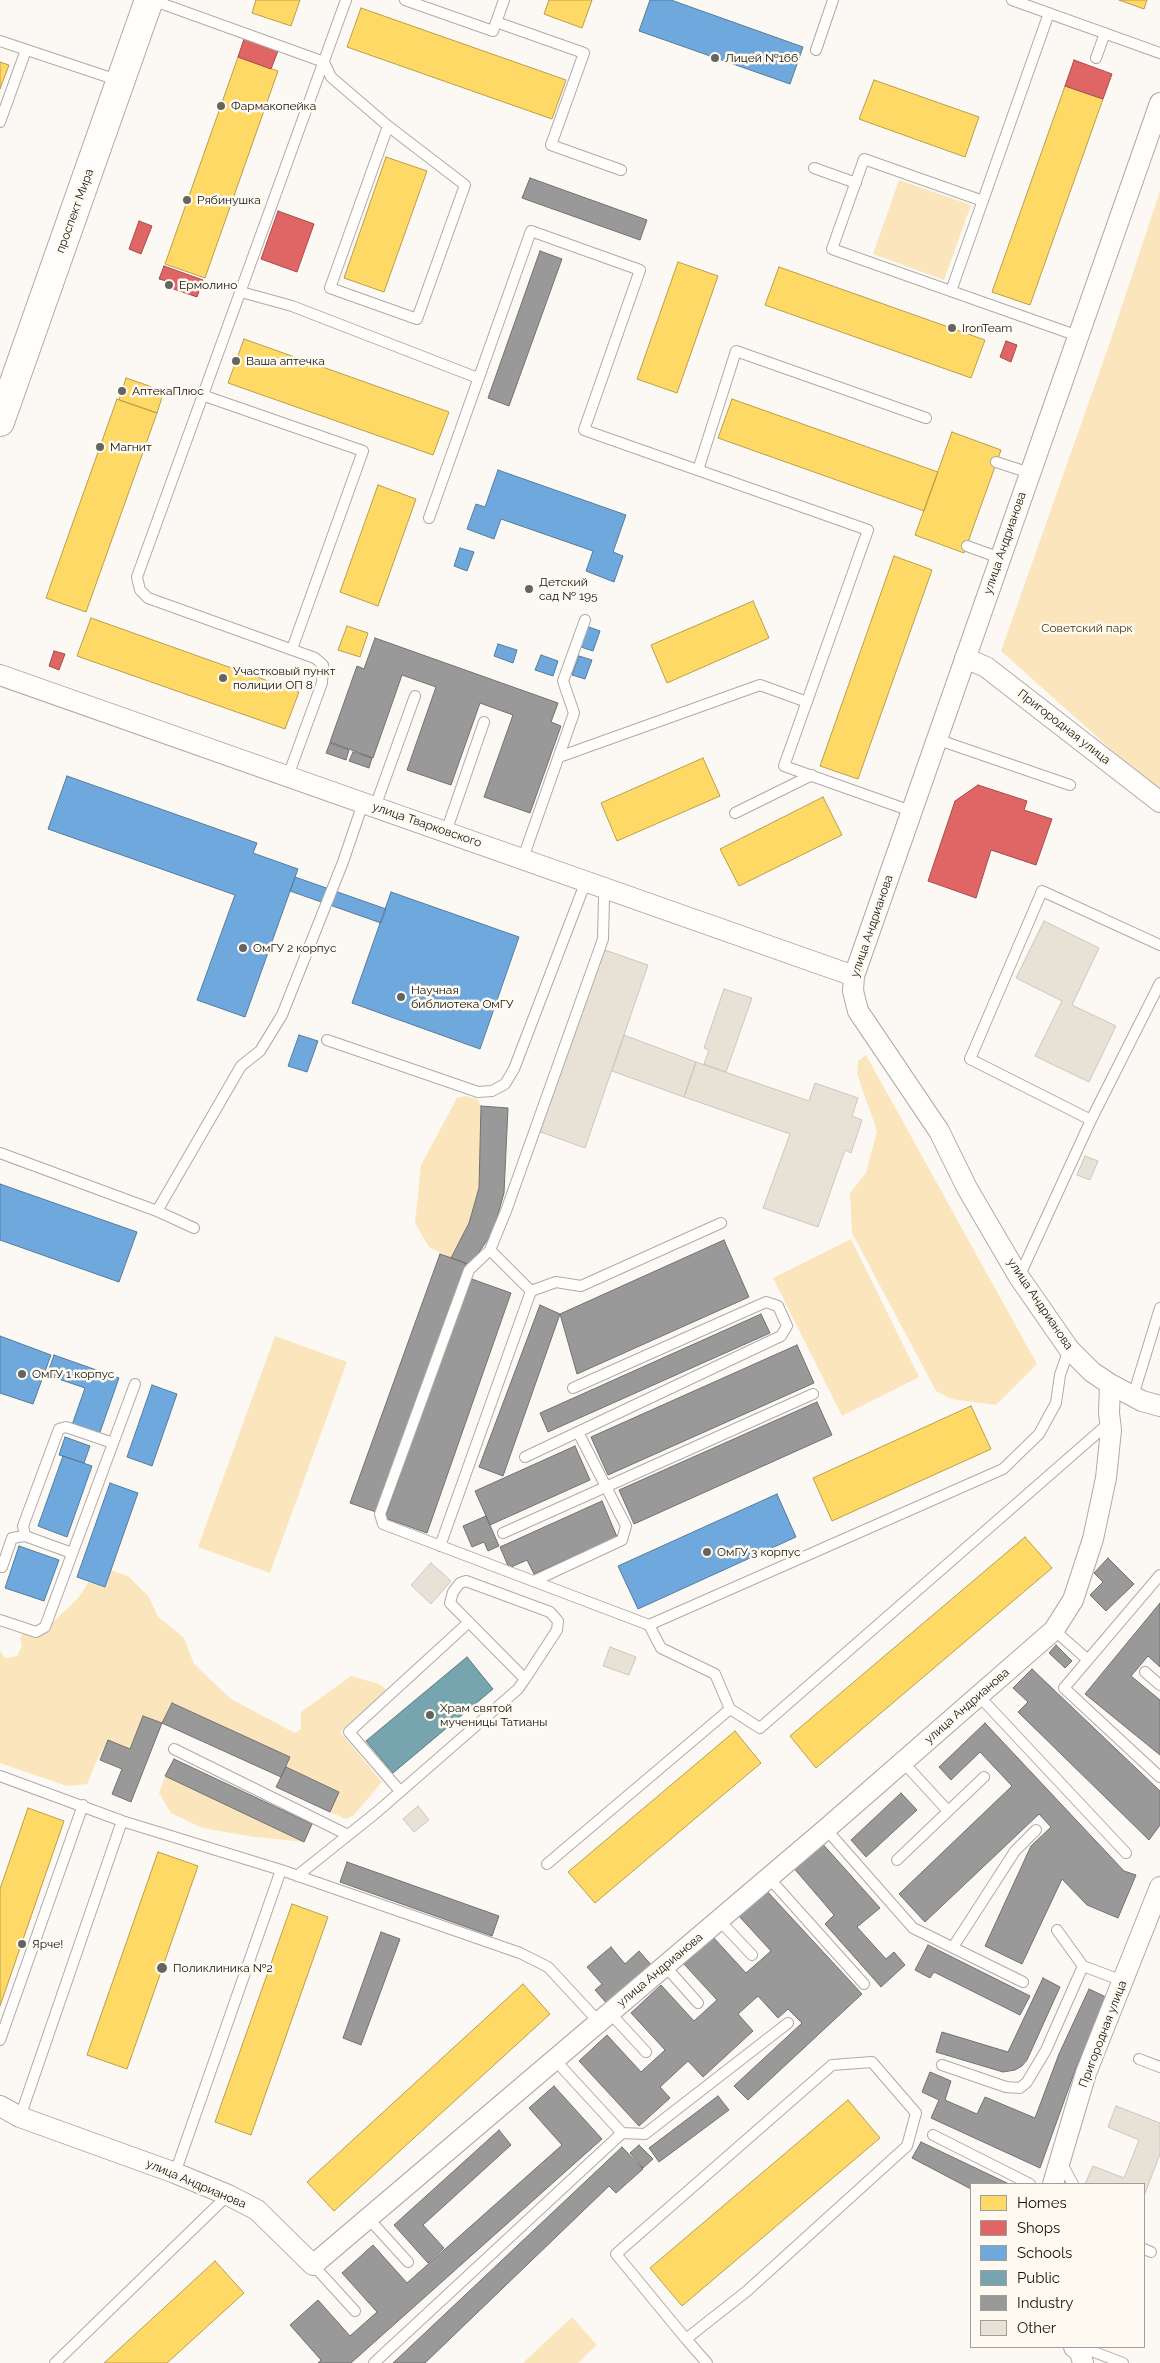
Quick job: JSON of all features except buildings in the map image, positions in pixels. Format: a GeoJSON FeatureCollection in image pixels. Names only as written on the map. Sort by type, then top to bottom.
{"type":"FeatureCollection","features":[{"type":"Feature","properties":{"kind":"main road","name":"проспект Мира"},"geometry":{"type":"LineString","coordinates":[[0,422],[150,0]]}},
{"type":"Feature","properties":{"kind":"street","name":"улица Андрианова"},"geometry":{"type":"LineString","coordinates":[[0,2106],[20,2117],[175,2173],[228,2195],[257,2210],[313,2265],[826,1829],[1054,1630],[1073,1600],[1093,1539],[1106,1478],[1111,1421],[1109,1413],[1110,1384],[1092,1372],[1069,1349],[1019,1277],[967,1188],[939,1131],[858,1011],[853,991],[854,976],[911,811],[1160,103]]}},
{"type":"Feature","properties":{"kind":"street","name":"Пригородная улица"},"geometry":{"type":"LineString","coordinates":[[965,658],[986,667],[1160,802]]}},
{"type":"Feature","properties":{"kind":"street","name":"улица Тварковского"},"geometry":{"type":"LineString","coordinates":[[0,675],[854,976]]}},
{"type":"Feature","properties":{"kind":"street"},"geometry":{"type":"LineString","coordinates":[[1110,1384],[1133,1396],[1160,1406]]}},
{"type":"Feature","properties":{"kind":"street","name":"Пригородная улица"},"geometry":{"type":"LineString","coordinates":[[1053,2183],[1086,2073],[1160,1887]]}},
{"type":"Feature","properties":{"kind":"street"},"geometry":{"type":"LineString","coordinates":[[1075,2348],[1080,2352],[1084,2363]]}},
{"type":"Feature","properties":{"kind":"lane"},"geometry":{"type":"LineString","coordinates":[[150,0],[324,62],[331,77],[388,126],[465,185],[417,319],[330,288],[388,126]]}},
{"type":"Feature","properties":{"kind":"lane"},"geometry":{"type":"LineString","coordinates":[[288,776],[322,683],[323,666],[315,658],[292,649],[148,598],[140,590],[137,577],[346,0]]}},
{"type":"Feature","properties":{"kind":"lane"},"geometry":{"type":"LineString","coordinates":[[405,0],[492,31],[504,0]]}},
{"type":"Feature","properties":{"kind":"lane"},"geometry":{"type":"LineString","coordinates":[[816,50],[834,0]]}},
{"type":"Feature","properties":{"kind":"lane"},"geometry":{"type":"LineString","coordinates":[[1012,0],[1160,53]]}},
{"type":"Feature","properties":{"kind":"lane"},"geometry":{"type":"LineString","coordinates":[[951,291],[1050,13]]}},
{"type":"Feature","properties":{"kind":"lane"},"geometry":{"type":"LineString","coordinates":[[496,22],[584,54],[551,145],[621,170]]}},
{"type":"Feature","properties":{"kind":"lane"},"geometry":{"type":"LineString","coordinates":[[1096,58],[1105,33]]}},
{"type":"Feature","properties":{"kind":"lane"},"geometry":{"type":"LineString","coordinates":[[0,41],[121,81]]}},
{"type":"Feature","properties":{"kind":"lane"},"geometry":{"type":"LineString","coordinates":[[0,122],[26,50]]}},
{"type":"Feature","properties":{"kind":"lane"},"geometry":{"type":"LineString","coordinates":[[983,201],[864,159],[832,249],[1078,336]]}},
{"type":"Feature","properties":{"kind":"lane"},"geometry":{"type":"LineString","coordinates":[[814,168],[856,183]]}},
{"type":"Feature","properties":{"kind":"lane"},"geometry":{"type":"LineString","coordinates":[[429,518],[531,231],[640,270],[584,430],[868,530],[784,766],[911,811]]}},
{"type":"Feature","properties":{"kind":"lane"},"geometry":{"type":"LineString","coordinates":[[241,292],[292,306],[478,378]]}},
{"type":"Feature","properties":{"kind":"lane"},"geometry":{"type":"LineString","coordinates":[[698,470],[736,351],[926,418]]}},
{"type":"Feature","properties":{"kind":"lane"},"geometry":{"type":"LineString","coordinates":[[202,395],[363,452],[292,649]]}},
{"type":"Feature","properties":{"kind":"lane"},"geometry":{"type":"LineString","coordinates":[[996,462],[1030,474]]}},
{"type":"Feature","properties":{"kind":"lane"},"geometry":{"type":"LineString","coordinates":[[967,546],[1000,558]]}},
{"type":"Feature","properties":{"kind":"lane"},"geometry":{"type":"LineString","coordinates":[[523,858],[574,714],[564,681],[585,620]]}},
{"type":"Feature","properties":{"kind":"lane"},"geometry":{"type":"LineString","coordinates":[[559,757],[760,686],[807,702]]}},
{"type":"Feature","properties":{"kind":"lane"},"geometry":{"type":"LineString","coordinates":[[157,1211],[241,1066],[260,1051],[282,1015],[342,862],[369,805],[415,696]]}},
{"type":"Feature","properties":{"kind":"lane"},"geometry":{"type":"LineString","coordinates":[[446,832],[484,722]]}},
{"type":"Feature","properties":{"kind":"lane"},"geometry":{"type":"LineString","coordinates":[[936,739],[1070,785]]}},
{"type":"Feature","properties":{"kind":"lane"},"geometry":{"type":"LineString","coordinates":[[735,814],[812,776]]}},
{"type":"Feature","properties":{"kind":"lane"},"geometry":{"type":"LineString","coordinates":[[326,1040],[478,1092],[492,1091],[504,1084],[514,1069],[594,884]]}},
{"type":"Feature","properties":{"kind":"lane"},"geometry":{"type":"LineString","coordinates":[[594,884],[604,898],[603,939],[506,1211],[490,1250],[468,1270],[380,1514],[383,1524],[649,1625],[661,1648],[715,1674],[730,1709],[760,1728],[1111,1421]]}},
{"type":"Feature","properties":{"kind":"lane"},"geometry":{"type":"LineString","coordinates":[[1091,1120],[970,1059],[1042,891],[1160,945]]}},
{"type":"Feature","properties":{"kind":"lane"},"geometry":{"type":"LineString","coordinates":[[1019,1277],[1091,1120],[1160,982]]}},
{"type":"Feature","properties":{"kind":"lane"},"geometry":{"type":"LineString","coordinates":[[0,1153],[157,1211],[194,1228]]}},
{"type":"Feature","properties":{"kind":"lane"},"geometry":{"type":"LineString","coordinates":[[531,1291],[556,1282],[581,1286],[721,1223]]}},
{"type":"Feature","properties":{"kind":"lane"},"geometry":{"type":"LineString","coordinates":[[490,1250],[531,1291]]}},
{"type":"Feature","properties":{"kind":"lane"},"geometry":{"type":"LineString","coordinates":[[440,1546],[531,1291]]}},
{"type":"Feature","properties":{"kind":"lane"},"geometry":{"type":"LineString","coordinates":[[526,1457],[781,1336],[787,1326],[778,1306],[766,1302],[573,1388]]}},
{"type":"Feature","properties":{"kind":"lane"},"geometry":{"type":"LineString","coordinates":[[1133,1396],[1160,1308]]}},
{"type":"Feature","properties":{"kind":"lane"},"geometry":{"type":"LineString","coordinates":[[649,1625],[1003,1469],[1039,1434],[1056,1402],[1060,1375],[1069,1349]]}},
{"type":"Feature","properties":{"kind":"lane"},"geometry":{"type":"LineString","coordinates":[[0,1620],[36,1632],[45,1627],[135,1384]]}},
{"type":"Feature","properties":{"kind":"lane"},"geometry":{"type":"LineString","coordinates":[[503,1533],[813,1394]]}},
{"type":"Feature","properties":{"kind":"lane"},"geometry":{"type":"LineString","coordinates":[[25,1536],[23,1526],[59,1429],[66,1427],[113,1444]]}},
{"type":"Feature","properties":{"kind":"lane"},"geometry":{"type":"LineString","coordinates":[[534,1582],[622,1540],[626,1526],[578,1432]]}},
{"type":"Feature","properties":{"kind":"lane"},"geometry":{"type":"LineString","coordinates":[[2,1566],[12,1538],[25,1536],[72,1553]]}},
{"type":"Feature","properties":{"kind":"lane"},"geometry":{"type":"LineString","coordinates":[[1160,1575],[1064,1688],[1160,1777]]}},
{"type":"Feature","properties":{"kind":"lane"},"geometry":{"type":"LineString","coordinates":[[297,1876],[400,1791],[518,1689],[557,1630],[558,1621],[550,1612],[466,1581],[460,1583],[453,1592],[450,1603],[524,1679]]}},
{"type":"Feature","properties":{"kind":"lane"},"geometry":{"type":"LineString","coordinates":[[400,1791],[349,1732],[470,1622]]}},
{"type":"Feature","properties":{"kind":"lane"},"geometry":{"type":"LineString","coordinates":[[1054,1630],[1088,1660]]}},
{"type":"Feature","properties":{"kind":"lane"},"geometry":{"type":"LineString","coordinates":[[1145,1672],[1160,1685]]}},
{"type":"Feature","properties":{"kind":"lane"},"geometry":{"type":"LineString","coordinates":[[978,1695],[1126,1853]]}},
{"type":"Feature","properties":{"kind":"lane"},"geometry":{"type":"LineString","coordinates":[[547,1864],[730,1709]]}},
{"type":"Feature","properties":{"kind":"lane"},"geometry":{"type":"LineString","coordinates":[[174,1749],[348,1835]]}},
{"type":"Feature","properties":{"kind":"lane"},"geometry":{"type":"LineString","coordinates":[[902,1762],[948,1811]]}},
{"type":"Feature","properties":{"kind":"lane"},"geometry":{"type":"LineString","coordinates":[[0,1776],[83,1805],[122,1821],[281,1870],[538,1961],[548,1967],[604,2018],[646,2052]]}},
{"type":"Feature","properties":{"kind":"lane"},"geometry":{"type":"LineString","coordinates":[[897,1860],[984,1777]]}},
{"type":"Feature","properties":{"kind":"lane"},"geometry":{"type":"LineString","coordinates":[[0,2040],[83,1805]]}},
{"type":"Feature","properties":{"kind":"lane"},"geometry":{"type":"LineString","coordinates":[[20,2117],[122,1821]]}},
{"type":"Feature","properties":{"kind":"lane"},"geometry":{"type":"LineString","coordinates":[[826,1829],[913,1928],[1022,1982]]}},
{"type":"Feature","properties":{"kind":"lane"},"geometry":{"type":"LineString","coordinates":[[953,1947],[1015,1851],[1036,1830]]}},
{"type":"Feature","properties":{"kind":"lane"},"geometry":{"type":"LineString","coordinates":[[175,2173],[281,1870]]}},
{"type":"Feature","properties":{"kind":"lane"},"geometry":{"type":"LineString","coordinates":[[768,1878],[864,1984]]}},
{"type":"Feature","properties":{"kind":"lane"},"geometry":{"type":"LineString","coordinates":[[719,1920],[752,1955]]}},
{"type":"Feature","properties":{"kind":"lane"},"geometry":{"type":"LineString","coordinates":[[1057,1930],[1083,1966],[1123,1981]]}},
{"type":"Feature","properties":{"kind":"lane"},"geometry":{"type":"LineString","coordinates":[[665,1966],[698,2003]]}},
{"type":"Feature","properties":{"kind":"lane"},"geometry":{"type":"LineString","coordinates":[[942,2065],[1006,2087],[1020,2088],[1027,2082],[1046,2050],[1083,1966]]}},
{"type":"Feature","properties":{"kind":"lane"},"geometry":{"type":"LineString","coordinates":[[555,2060],[622,2133],[645,2134],[788,2023]]}},
{"type":"Feature","properties":{"kind":"lane"},"geometry":{"type":"LineString","coordinates":[[1139,2059],[1160,2067]]}},
{"type":"Feature","properties":{"kind":"lane"},"geometry":{"type":"LineString","coordinates":[[686,2339],[747,2291],[907,2146],[916,2113],[872,2062],[832,2065],[616,2254],[686,2339],[707,2363]]}},
{"type":"Feature","properties":{"kind":"lane"},"geometry":{"type":"LineString","coordinates":[[374,2363],[622,2133]]}},
{"type":"Feature","properties":{"kind":"lane"},"geometry":{"type":"LineString","coordinates":[[934,2135],[1028,2183]]}},
{"type":"Feature","properties":{"kind":"lane"},"geometry":{"type":"LineString","coordinates":[[1061,2162],[1072,2183]]}},
{"type":"Feature","properties":{"kind":"lane"},"geometry":{"type":"LineString","coordinates":[[55,2363],[228,2195]]}},
{"type":"Feature","properties":{"kind":"lane"},"geometry":{"type":"LineString","coordinates":[[368,2218],[408,2262]]}},
{"type":"Feature","properties":{"kind":"lane"},"geometry":{"type":"LineString","coordinates":[[313,2265],[355,2311]]}},
{"type":"Feature","properties":{"kind":"lane"},"geometry":{"type":"LineString","coordinates":[[1084,2348],[1124,2363]]}},
{"type":"Feature","properties":{"kind":"green space"},"geometry":{"type":"Polygon","coordinates":[[[899,180],[971,205],[944,280],[873,254],[899,180]]]}},
{"type":"Feature","properties":{"kind":"green space","name":"Советский парк"},"geometry":{"type":"Polygon","coordinates":[[[1160,191],[1160,788],[1115,753],[1001,651],[1110,342],[1160,191]]]}},
{"type":"Feature","properties":{"kind":"green space"},"geometry":{"type":"Polygon","coordinates":[[[866,1055],[1037,1364],[996,1405],[951,1399],[936,1391],[852,1233],[850,1193],[866,1173],[877,1131],[857,1074],[858,1061],[866,1055]]]}},
{"type":"Feature","properties":{"kind":"green space"},"geometry":{"type":"Polygon","coordinates":[[[465,1096],[477,1099],[481,1106],[479,1188],[469,1223],[451,1258],[429,1247],[415,1223],[421,1165],[457,1098],[465,1096]]]}},
{"type":"Feature","properties":{"kind":"green space"},"geometry":{"type":"Polygon","coordinates":[[[851,1239],[919,1377],[842,1416],[773,1278],[851,1239]]]}},
{"type":"Feature","properties":{"kind":"green space"},"geometry":{"type":"Polygon","coordinates":[[[275,1336],[347,1362],[270,1573],[198,1547],[275,1336]]]}},
{"type":"Feature","properties":{"kind":"green space"},"geometry":{"type":"Polygon","coordinates":[[[111,1570],[128,1576],[149,1597],[158,1617],[184,1638],[194,1664],[231,1699],[295,1733],[301,1729],[301,1712],[351,1676],[379,1684],[387,1690],[340,1732],[382,1782],[354,1815],[346,1819],[330,1812],[339,1791],[286,1767],[290,1757],[172,1703],[162,1723],[143,1716],[130,1749],[108,1741],[97,1760],[87,1784],[67,1786],[0,1763],[0,1651],[5,1658],[17,1656],[22,1646],[20,1638],[25,1632],[46,1629],[78,1598],[89,1582],[105,1587],[111,1570]]]}},
{"type":"Feature","properties":{"kind":"green space"},"geometry":{"type":"Polygon","coordinates":[[[165,1776],[304,1842],[255,1837],[202,1828],[171,1813],[159,1793],[165,1776]]]}},
{"type":"Feature","properties":{"kind":"green space"},"geometry":{"type":"Polygon","coordinates":[[[572,2317],[597,2345],[578,2363],[523,2363],[572,2317]]]}},
{"type":"Feature","properties":{"kind":"place","name":"Лицей №166"},"geometry":{"type":"Point","coordinates":[715,58]}},
{"type":"Feature","properties":{"kind":"place","name":"Фармакопейка"},"geometry":{"type":"Point","coordinates":[221,106]}},
{"type":"Feature","properties":{"kind":"place","name":"Рябинушка"},"geometry":{"type":"Point","coordinates":[187,200]}},
{"type":"Feature","properties":{"kind":"place","name":"Ермолино"},"geometry":{"type":"Point","coordinates":[169,285]}},
{"type":"Feature","properties":{"kind":"place","name":"IronTeam"},"geometry":{"type":"Point","coordinates":[952,328]}},
{"type":"Feature","properties":{"kind":"place","name":"Ваша аптечка"},"geometry":{"type":"Point","coordinates":[236,361]}},
{"type":"Feature","properties":{"kind":"place","name":"АптекаПлюс"},"geometry":{"type":"Point","coordinates":[122,391]}},
{"type":"Feature","properties":{"kind":"place","name":"Магнит"},"geometry":{"type":"Point","coordinates":[100,447]}},
{"type":"Feature","properties":{"kind":"place","name":"Детский сад № 195"},"geometry":{"type":"Point","coordinates":[529,589]}},
{"type":"Feature","properties":{"kind":"place","name":"Участковый пункт полиции ОП 8"},"geometry":{"type":"Point","coordinates":[223,678]}},
{"type":"Feature","properties":{"kind":"place","name":"ОмГУ 2 корпус"},"geometry":{"type":"Point","coordinates":[243,948]}},
{"type":"Feature","properties":{"kind":"place","name":"Научная библиотека ОмГУ"},"geometry":{"type":"Point","coordinates":[401,997]}},
{"type":"Feature","properties":{"kind":"place","name":"ОмГУ 1 корпус"},"geometry":{"type":"Point","coordinates":[22,1374]}},
{"type":"Feature","properties":{"kind":"place","name":"ОмГУ 3 корпус"},"geometry":{"type":"Point","coordinates":[707,1552]}},
{"type":"Feature","properties":{"kind":"place","name":"Храм святой мученицы Татианы"},"geometry":{"type":"Point","coordinates":[430,1715]}},
{"type":"Feature","properties":{"kind":"place","name":"Ярче!"},"geometry":{"type":"Point","coordinates":[22,1944]}},
{"type":"Feature","properties":{"kind":"place","name":"Поликлиника №2"},"geometry":{"type":"Point","coordinates":[162,1968]}}]}
